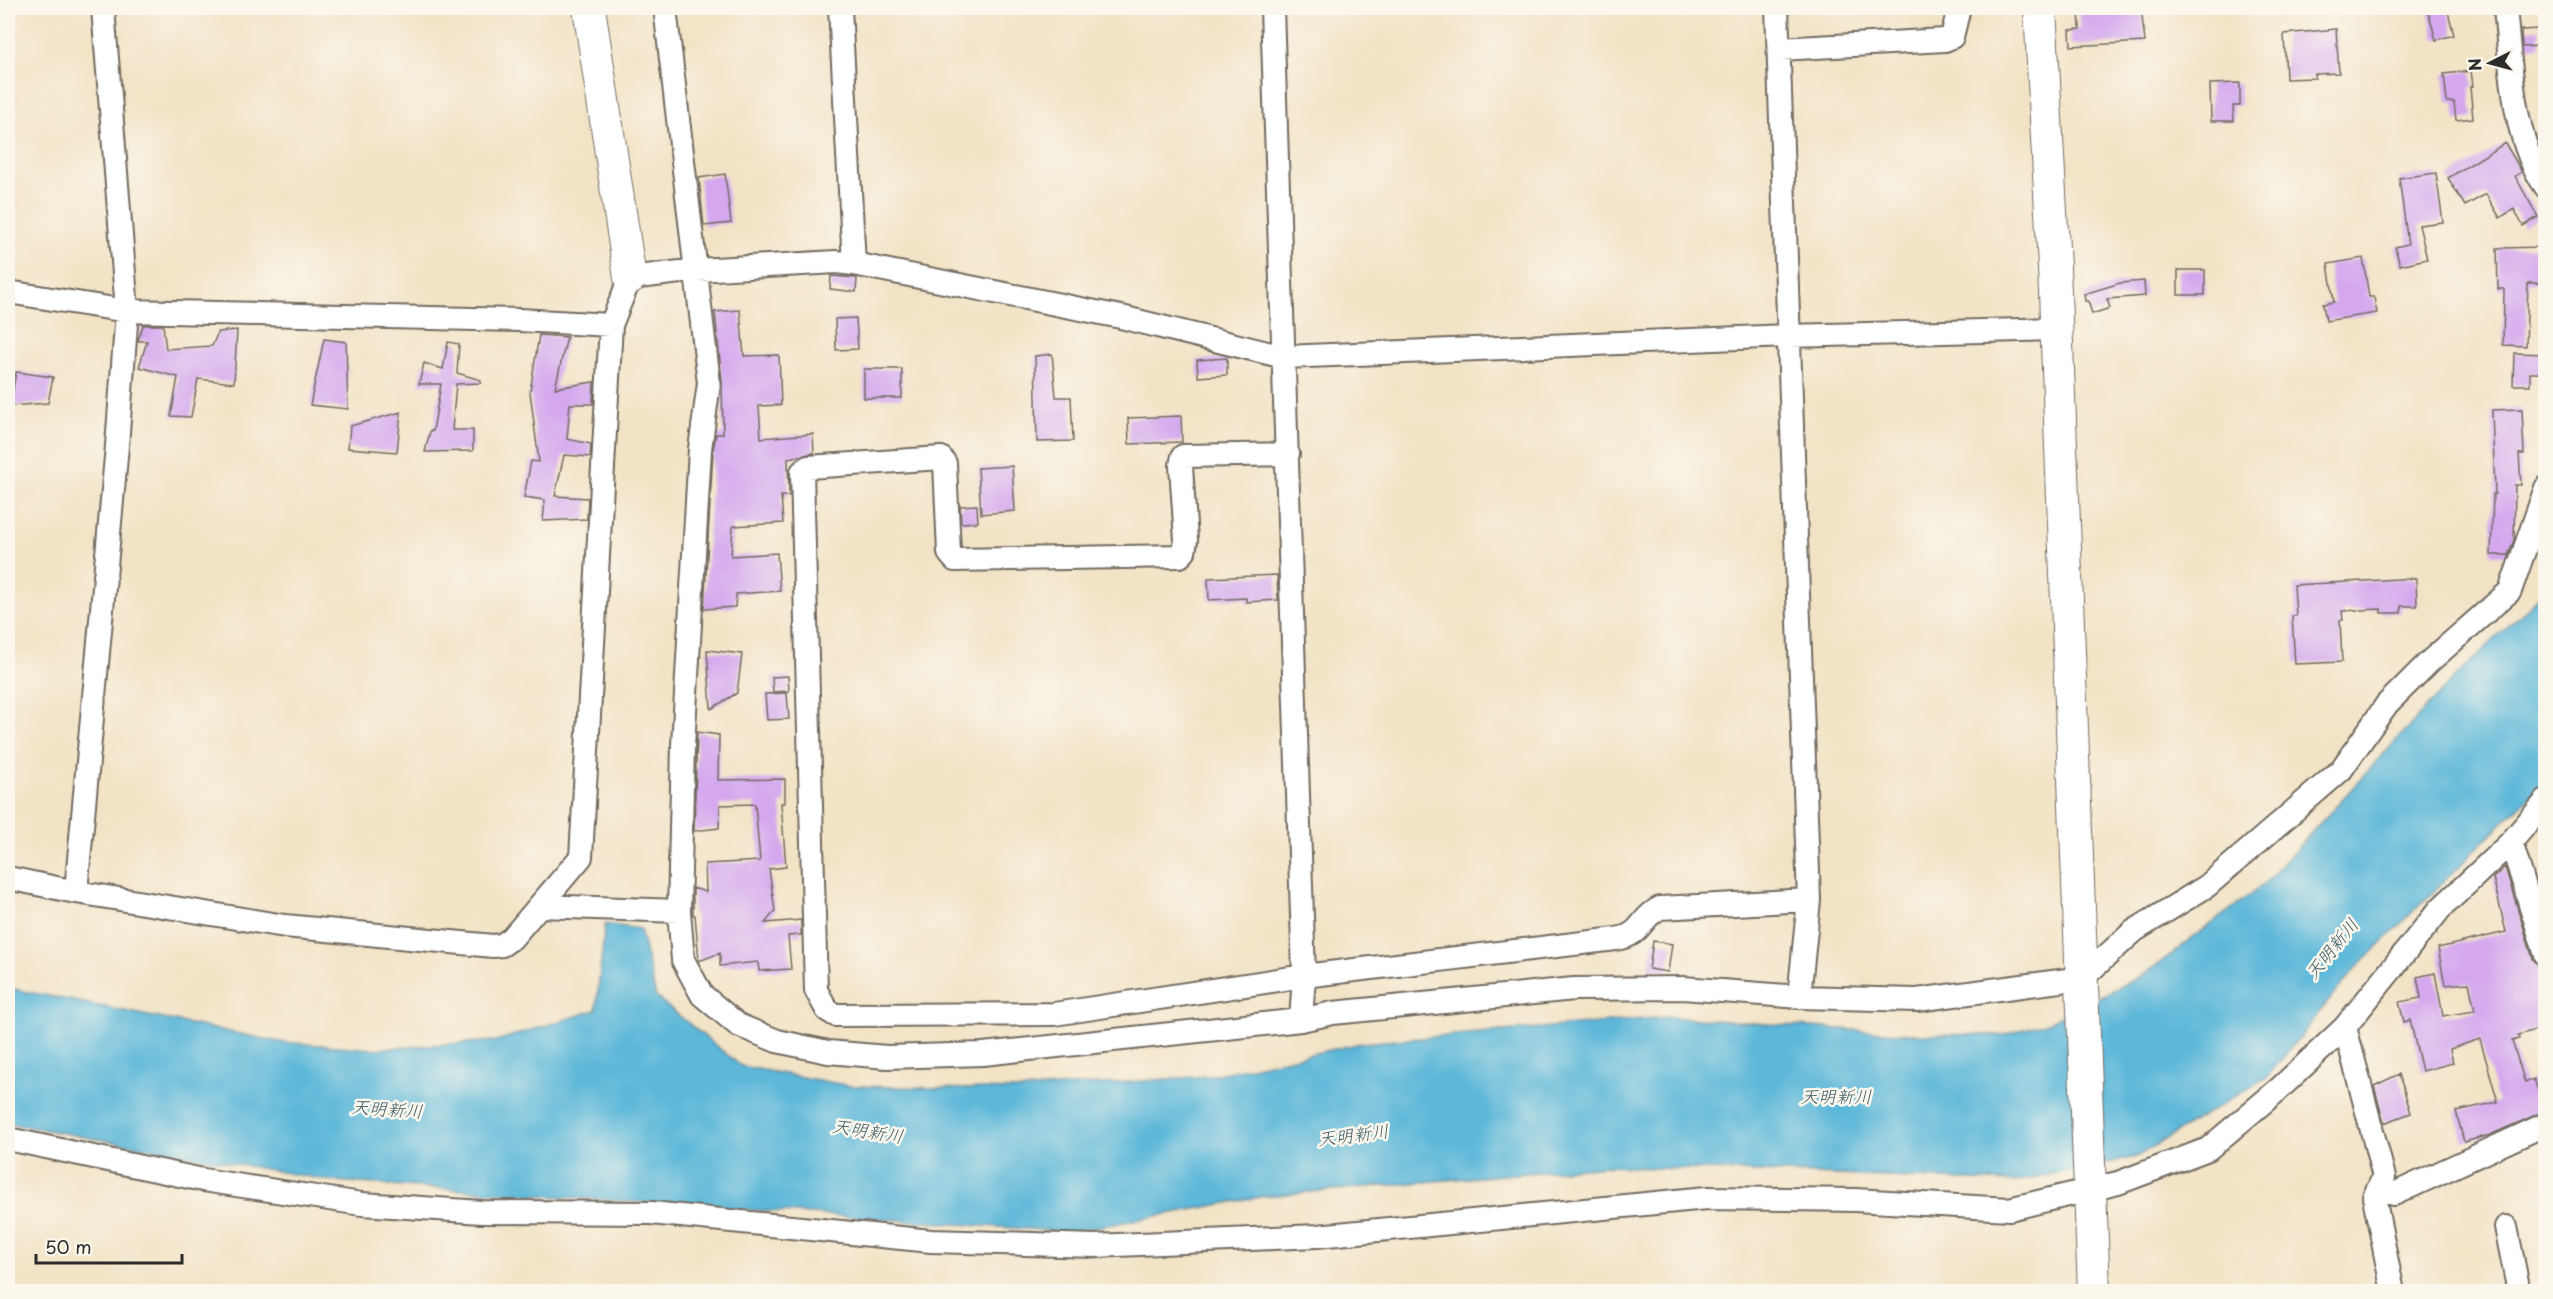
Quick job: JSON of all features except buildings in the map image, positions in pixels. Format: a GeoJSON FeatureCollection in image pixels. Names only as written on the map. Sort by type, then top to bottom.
{"type":"FeatureCollection","features":[{"type":"Feature","properties":{"kind":"street"},"geometry":{"type":"LineString","coordinates":[[76,892],[117,446],[127,311],[103,8]]}},
{"type":"Feature","properties":{"kind":"street"},"geometry":{"type":"LineString","coordinates":[[8,878],[76,892],[285,926],[493,946],[502,945],[512,938],[581,857],[611,325],[630,278],[589,8]]}},
{"type":"Feature","properties":{"kind":"street"},"geometry":{"type":"LineString","coordinates":[[665,8],[694,271],[709,383],[699,461],[683,746],[679,911],[683,960],[702,995],[738,1024],[777,1041],[828,1052],[887,1057],[983,1054],[1301,1020],[1333,1013],[1574,988],[1683,988],[1799,997],[1917,1000],[2082,978],[2134,931],[2207,886],[2341,770],[2387,704],[2428,662],[2510,591],[2546,488]]}},
{"type":"Feature","properties":{"kind":"street"},"geometry":{"type":"LineString","coordinates":[[840,8],[854,264]]}},
{"type":"Feature","properties":{"kind":"street"},"geometry":{"type":"LineString","coordinates":[[1272,8],[1304,976],[1301,1020]]}},
{"type":"Feature","properties":{"kind":"street"},"geometry":{"type":"LineString","coordinates":[[1777,8],[1809,900],[1799,997]]}},
{"type":"Feature","properties":{"kind":"street"},"geometry":{"type":"LineString","coordinates":[[1779,49],[1945,40],[1952,36],[1959,8]]}},
{"type":"Feature","properties":{"kind":"street"},"geometry":{"type":"LineString","coordinates":[[2039,8],[2045,57],[2094,1292]]}},
{"type":"Feature","properties":{"kind":"street"},"geometry":{"type":"LineString","coordinates":[[2505,8],[2513,85],[2526,148],[2546,188]]}},
{"type":"Feature","properties":{"kind":"street"},"geometry":{"type":"LineString","coordinates":[[630,278],[694,271],[836,262],[854,264],[1122,317],[1284,357],[1788,336],[2056,329]]}},
{"type":"Feature","properties":{"kind":"street"},"geometry":{"type":"LineString","coordinates":[[8,292],[127,311],[519,320],[611,325]]}},
{"type":"Feature","properties":{"kind":"street"},"geometry":{"type":"LineString","coordinates":[[1288,454],[1183,456],[1181,466],[1186,540],[1184,552],[1180,556],[955,560],[949,553],[945,463],[941,458],[808,467],[802,472],[800,479],[810,711],[816,990],[827,1010],[835,1015],[1054,1014],[1304,976],[1627,938],[1637,932],[1653,911],[1660,908],[1809,900]]}},
{"type":"Feature","properties":{"kind":"street"},"geometry":{"type":"LineString","coordinates":[[8,1139],[203,1180],[362,1204],[482,1212],[651,1213],[932,1241],[1095,1246],[1317,1236],[1707,1198],[1855,1200],[2009,1209],[2090,1191],[2208,1149],[2345,1027],[2440,909],[2511,842],[2546,801]]}},
{"type":"Feature","properties":{"kind":"street"},"geometry":{"type":"LineString","coordinates":[[2511,842],[2546,955]]}},
{"type":"Feature","properties":{"kind":"street"},"geometry":{"type":"LineString","coordinates":[[540,906],[679,911]]}},
{"type":"Feature","properties":{"kind":"street"},"geometry":{"type":"LineString","coordinates":[[2345,1027],[2384,1177],[2374,1197],[2392,1292]]}},
{"type":"Feature","properties":{"kind":"street"},"geometry":{"type":"LineString","coordinates":[[2380,1185],[2394,1194],[2546,1124]]}},
{"type":"Feature","properties":{"kind":"street"},"geometry":{"type":"LineString","coordinates":[[2506,1227],[2519,1292]]}},
{"type":"Feature","properties":{"kind":"water","name":"天明新川"},"geometry":{"type":"Polygon","coordinates":[[[2545,591],[2545,785],[2522,804],[2354,970],[2267,1077],[2136,1157],[2015,1182],[1607,1166],[1265,1196],[1070,1232],[332,1181],[8,1123],[8,988],[280,1042],[375,1049],[496,1041],[596,1010],[605,924],[640,929],[656,997],[741,1066],[851,1086],[1017,1090],[1209,1076],[1362,1043],[1668,1017],[1911,1034],[2003,1035],[2049,1022],[2145,974],[2264,884],[2450,682],[2545,591]]]}}]}
